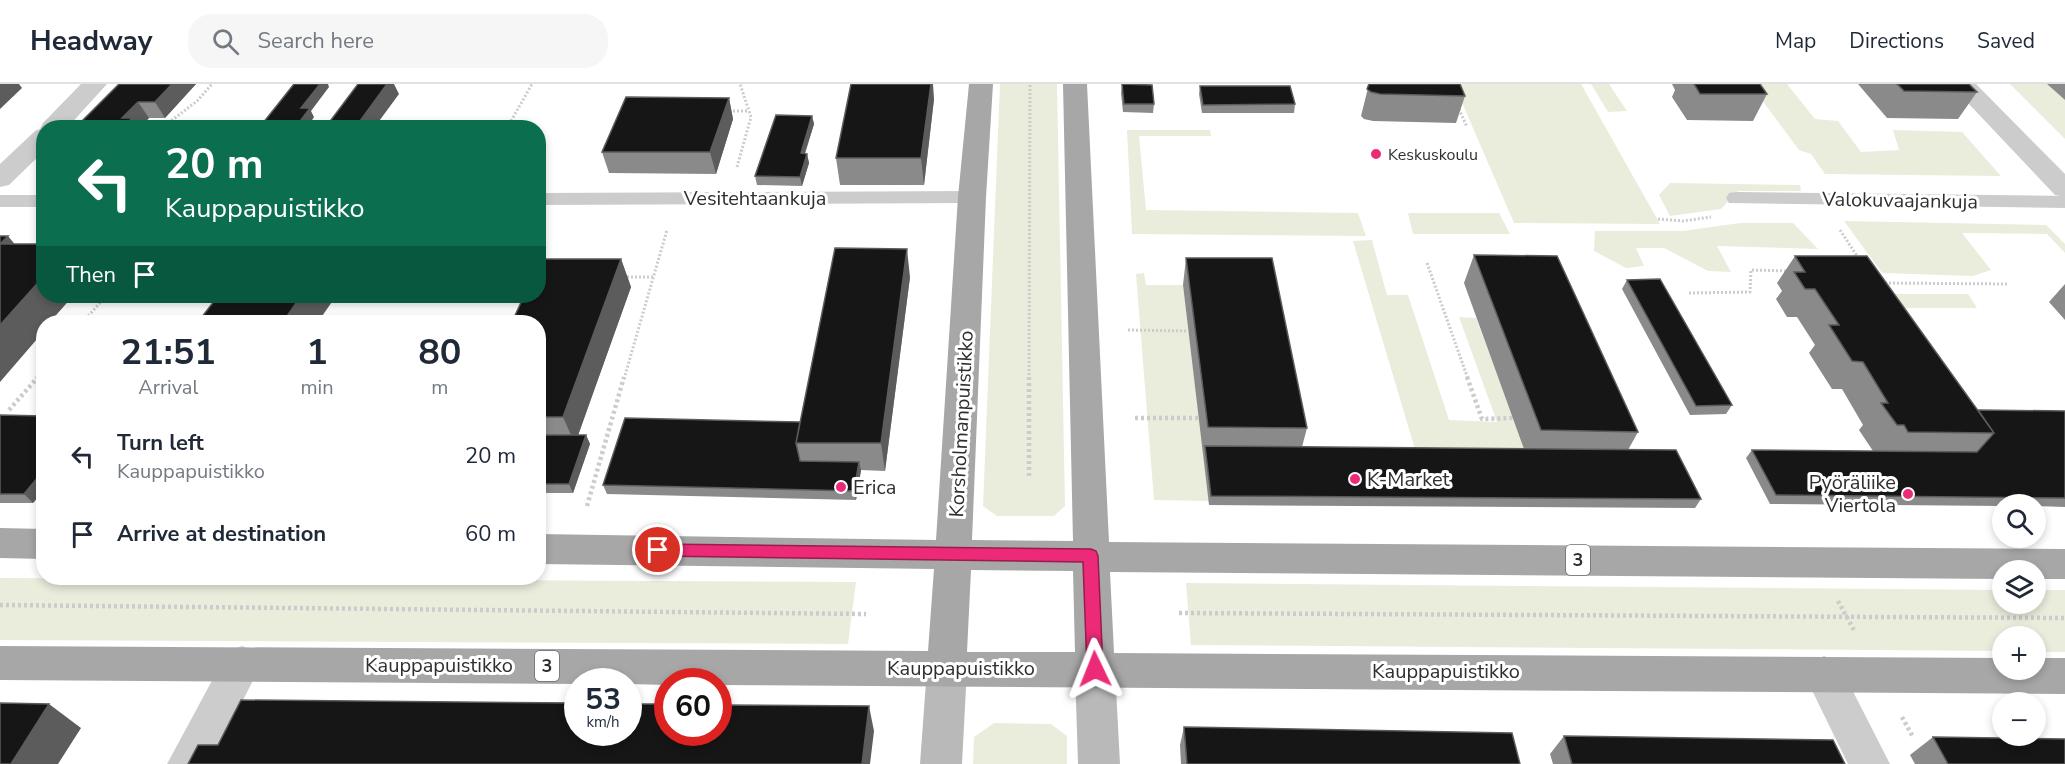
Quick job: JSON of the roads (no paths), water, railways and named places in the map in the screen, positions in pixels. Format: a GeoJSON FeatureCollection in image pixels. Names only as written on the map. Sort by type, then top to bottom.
{"type":"FeatureCollection","features":[{"type":"Feature","properties":{"kind":"main road","name":"Korsholmanpuistikko"},"geometry":{"type":"LineString","coordinates":[[941,764],[972,197],[981,84]]}},
{"type":"Feature","properties":{"kind":"main road"},"geometry":{"type":"LineString","coordinates":[[1075,84],[1099,764]]}},
{"type":"Feature","properties":{"kind":"main road"},"geometry":{"type":"LineString","coordinates":[[0,543],[36,544]]}},
{"type":"Feature","properties":{"kind":"main road","name":"3"},"geometry":{"type":"LineString","coordinates":[[546,549],[2065,564]]}},
{"type":"Feature","properties":{"kind":"main road","name":"Kauppapuistikko"},"geometry":{"type":"LineString","coordinates":[[0,663],[2065,676]]}},
{"type":"Feature","properties":{"kind":"street"},"geometry":{"type":"LineString","coordinates":[[59,120],[95,84]]}},
{"type":"Feature","properties":{"kind":"street"},"geometry":{"type":"LineString","coordinates":[[1962,84],[2061,181]]}},
{"type":"Feature","properties":{"kind":"street"},"geometry":{"type":"LineString","coordinates":[[0,179],[36,144]]}},
{"type":"Feature","properties":{"kind":"street"},"geometry":{"type":"LineString","coordinates":[[188,764],[242,663]]}},
{"type":"Feature","properties":{"kind":"street"},"geometry":{"type":"LineString","coordinates":[[1824,674],[1869,764]]}},
{"type":"Feature","properties":{"kind":"lane","name":"Vesitehtaankuja"},"geometry":{"type":"LineString","coordinates":[[546,199],[972,197]]}},
{"type":"Feature","properties":{"kind":"lane","name":"Valokuvaajankuja"},"geometry":{"type":"LineString","coordinates":[[1736,198],[2065,202]]}},
{"type":"Feature","properties":{"kind":"lane"},"geometry":{"type":"LineString","coordinates":[[0,201],[36,201]]}},
{"type":"Feature","properties":{"kind":"place","name":"Keskuskoulu"},"geometry":{"type":"Point","coordinates":[1376,154]}},
{"type":"Feature","properties":{"kind":"place","name":"K-Market"},"geometry":{"type":"Point","coordinates":[1355,479]}},
{"type":"Feature","properties":{"kind":"place","name":"Erica"},"geometry":{"type":"Point","coordinates":[841,487]}},
{"type":"Feature","properties":{"kind":"place","name":"Pyöräliike Viertola"},"geometry":{"type":"Point","coordinates":[1908,494]}}]}
